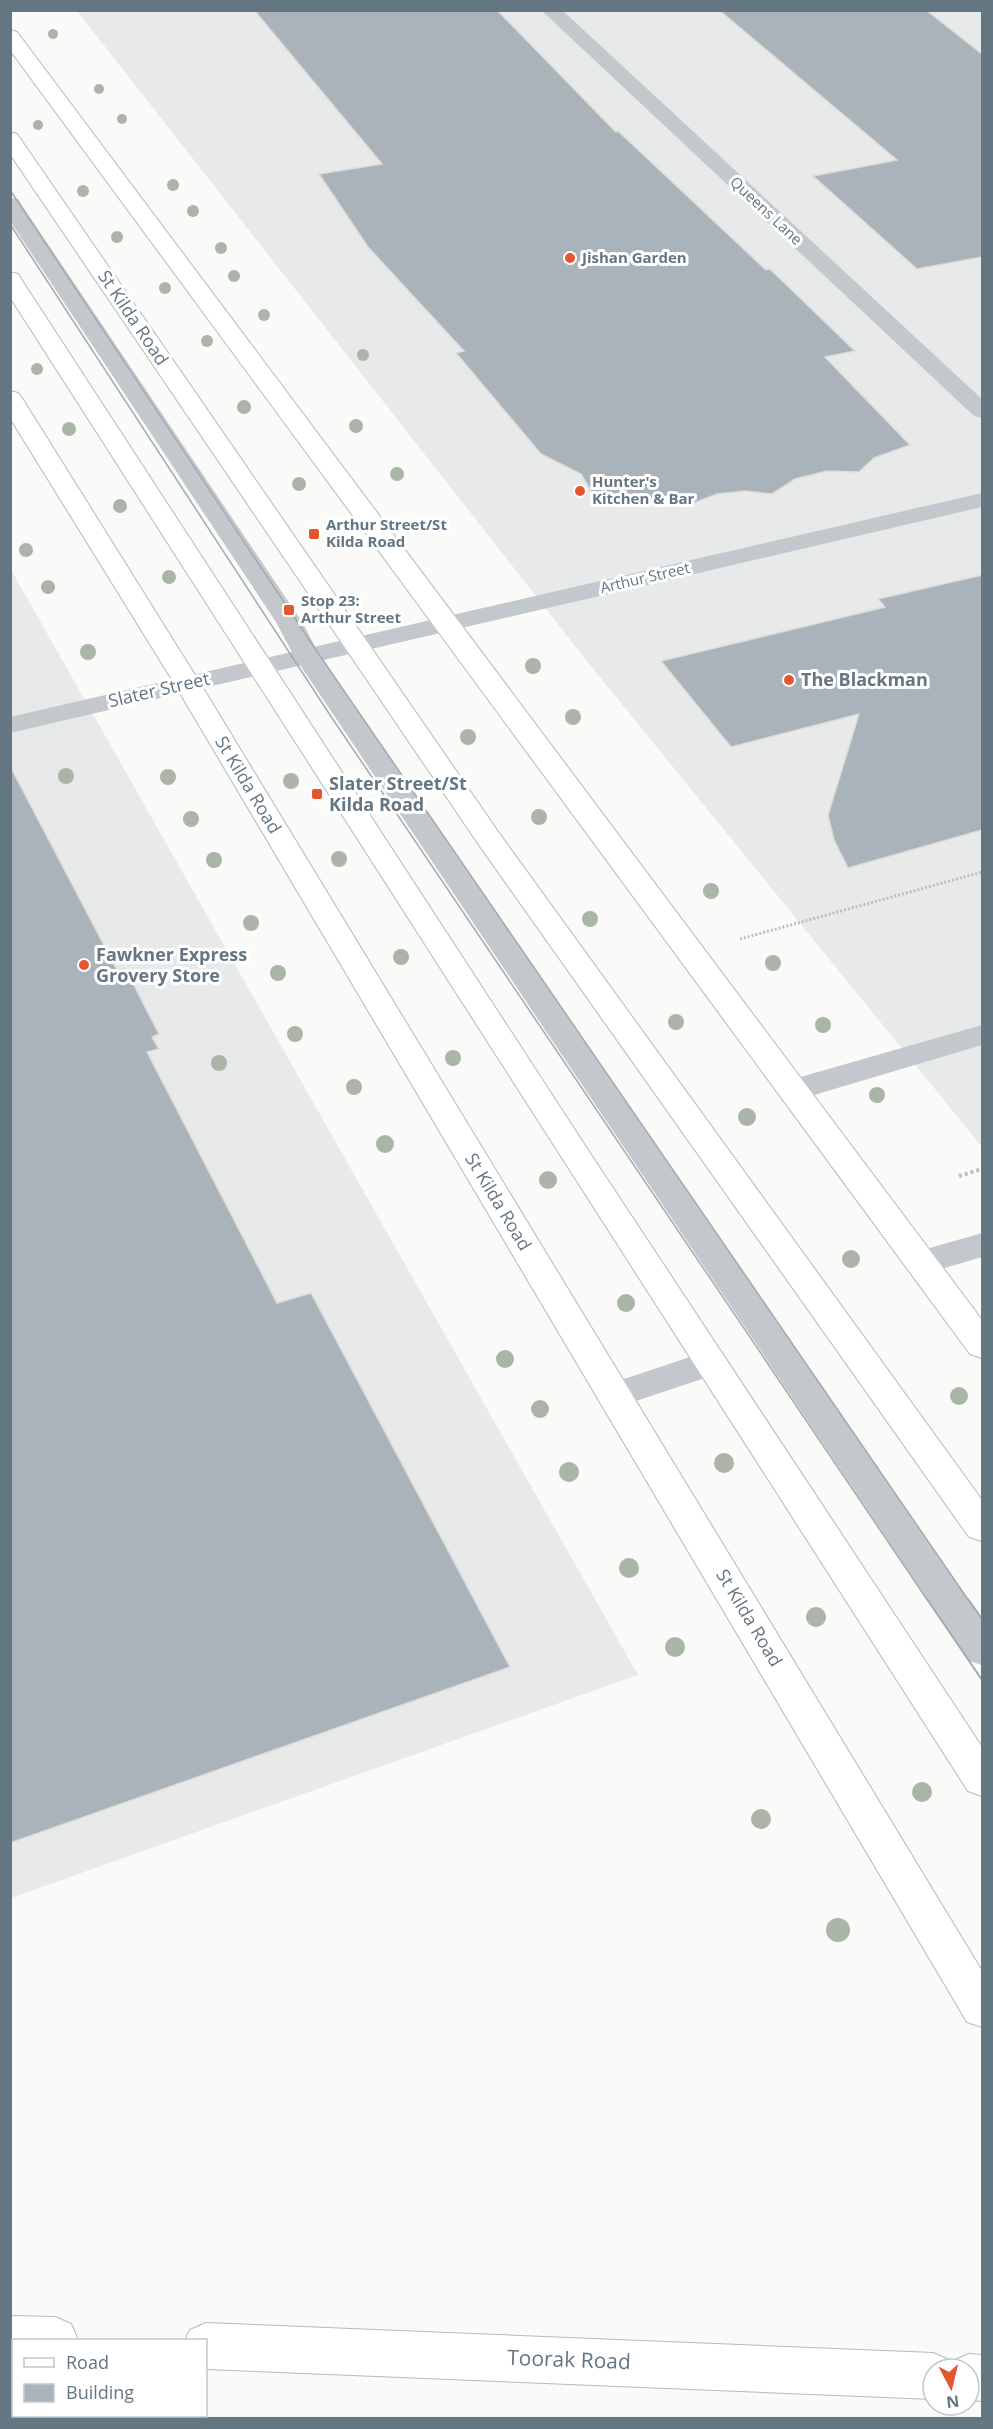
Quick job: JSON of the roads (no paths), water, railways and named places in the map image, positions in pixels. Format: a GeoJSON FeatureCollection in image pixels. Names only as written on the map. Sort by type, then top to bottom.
{"type":"FeatureCollection","features":[{"type":"Feature","properties":{"kind":"main road"},"geometry":{"type":"LineString","coordinates":[[10,36],[982,1345]]}},
{"type":"Feature","properties":{"kind":"main road","name":"St Kilda Road"},"geometry":{"type":"LineString","coordinates":[[10,138],[503,858],[982,1527]]}},
{"type":"Feature","properties":{"kind":"main road"},"geometry":{"type":"LineString","coordinates":[[10,279],[982,1779]]}},
{"type":"Feature","properties":{"kind":"main road","name":"St Kilda Road"},"geometry":{"type":"LineString","coordinates":[[10,398],[187,683],[982,2008]]}},
{"type":"Feature","properties":{"kind":"main road","name":"Toorak Road"},"geometry":{"type":"LineString","coordinates":[[207,2346],[921,2376]]}},
{"type":"Feature","properties":{"kind":"street","name":"Queens Lane"},"geometry":{"type":"LineString","coordinates":[[550,10],[982,411]]}},
{"type":"Feature","properties":{"kind":"street"},"geometry":{"type":"LineString","coordinates":[[10,204],[289,622],[307,656],[982,1650]]}},
{"type":"Feature","properties":{"kind":"street","name":"Arthur Street"},"geometry":{"type":"LineString","coordinates":[[307,656],[982,500]]}},
{"type":"Feature","properties":{"kind":"street","name":"Slater Street"},"geometry":{"type":"LineString","coordinates":[[10,725],[307,656]]}},
{"type":"Feature","properties":{"kind":"street"},"geometry":{"type":"LineString","coordinates":[[794,1090],[982,1035]]}},
{"type":"Feature","properties":{"kind":"street"},"geometry":{"type":"LineString","coordinates":[[921,1263],[982,1245]]}},
{"type":"Feature","properties":{"kind":"street"},"geometry":{"type":"LineString","coordinates":[[615,1395],[711,1363]]}},
{"type":"Feature","properties":{"kind":"tram line"},"geometry":{"type":"LineString","coordinates":[[10,190],[318,653],[969,1601]]}},
{"type":"Feature","properties":{"kind":"tram line"},"geometry":{"type":"LineString","coordinates":[[10,224],[330,715],[928,1601]]}},
{"type":"Feature","properties":{"kind":"tram line"},"geometry":{"type":"LineString","coordinates":[[927,1599],[982,1680]]}},
{"type":"Feature","properties":{"kind":"tram line"},"geometry":{"type":"LineString","coordinates":[[968,1599],[982,1619]]}},
{"type":"Feature","properties":{"kind":"place","name":"Jishan Garden"},"geometry":{"type":"Point","coordinates":[570,258]}},
{"type":"Feature","properties":{"kind":"place","name":"Hunter's Kitchen & Bar"},"geometry":{"type":"Point","coordinates":[580,491]}},
{"type":"Feature","properties":{"kind":"place","name":"Arthur Street/St Kilda Road"},"geometry":{"type":"Point","coordinates":[314,534]}},
{"type":"Feature","properties":{"kind":"place","name":"Stop 23: Arthur Street"},"geometry":{"type":"Point","coordinates":[289,610]}},
{"type":"Feature","properties":{"kind":"place","name":"The Blackman"},"geometry":{"type":"Point","coordinates":[789,680]}},
{"type":"Feature","properties":{"kind":"place","name":"Slater Street/St Kilda Road"},"geometry":{"type":"Point","coordinates":[317,794]}},
{"type":"Feature","properties":{"kind":"place","name":"Fawkner Express Grovery Store"},"geometry":{"type":"Point","coordinates":[84,965]}}]}
